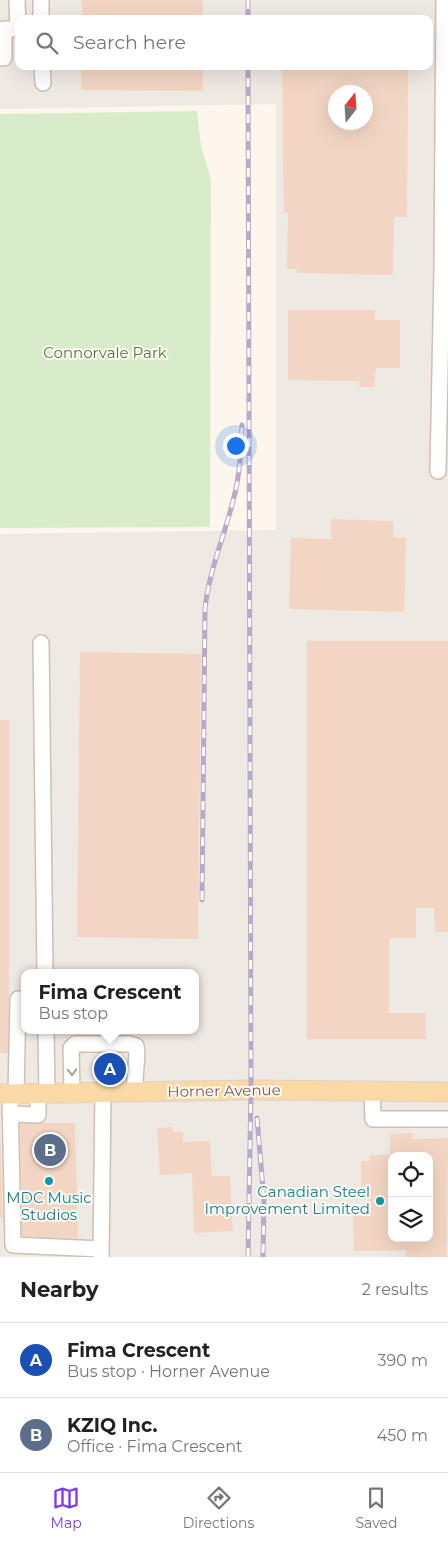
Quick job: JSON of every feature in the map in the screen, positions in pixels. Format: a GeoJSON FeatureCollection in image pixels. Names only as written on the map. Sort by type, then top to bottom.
{"type":"FeatureCollection","features":[{"type":"Feature","properties":{"kind":"main road","name":"Horner Avenue"},"geometry":{"type":"LineString","coordinates":[[9,1094],[251,1090],[448,1092]]}},
{"type":"Feature","properties":{"kind":"street"},"geometry":{"type":"LineString","coordinates":[[17,0],[18,15]]}},
{"type":"Feature","properties":{"kind":"street"},"geometry":{"type":"LineString","coordinates":[[41,0],[42,15]]}},
{"type":"Feature","properties":{"kind":"street"},"geometry":{"type":"LineString","coordinates":[[438,471],[445,270],[444,0]]}},
{"type":"Feature","properties":{"kind":"street"},"geometry":{"type":"LineString","coordinates":[[0,58],[4,58],[4,29],[15,29]]}},
{"type":"Feature","properties":{"kind":"street"},"geometry":{"type":"LineString","coordinates":[[42,70],[43,83]]}},
{"type":"Feature","properties":{"kind":"street"},"geometry":{"type":"LineString","coordinates":[[41,643],[45,969]]}},
{"type":"Feature","properties":{"kind":"street"},"geometry":{"type":"LineString","coordinates":[[21,999],[18,999],[9,1094],[7,1245],[101,1253],[103,1092]]}},
{"type":"Feature","properties":{"kind":"street"},"geometry":{"type":"LineString","coordinates":[[10,1114],[38,1115],[42,1093],[46,1034]]}},
{"type":"Feature","properties":{"kind":"street"},"geometry":{"type":"LineString","coordinates":[[72,1093],[71,1048],[75,1044],[130,1044],[136,1046],[134,1092]]}},
{"type":"Feature","properties":{"kind":"street"},"geometry":{"type":"LineString","coordinates":[[372,1092],[373,1119],[448,1119]]}},
{"type":"Feature","properties":{"kind":"shaded area"},"geometry":{"type":"Polygon","coordinates":[[[0,0],[448,0],[448,1257],[0,1257],[0,534],[276,530],[276,104],[0,109],[0,0]]]}},
{"type":"Feature","properties":{"kind":"green space","name":"Connorvale Park"},"geometry":{"type":"Polygon","coordinates":[[[197,111],[201,146],[211,180],[210,527],[0,528],[0,114],[197,111]]]}},
{"type":"Feature","properties":{"kind":"building"},"geometry":{"type":"Polygon","coordinates":[[[82,0],[203,0],[203,15],[82,15],[82,0]]]}},
{"type":"Feature","properties":{"kind":"building"},"geometry":{"type":"Polygon","coordinates":[[[81,70],[203,70],[203,91],[81,90],[81,70]]]}},
{"type":"Feature","properties":{"kind":"building"},"geometry":{"type":"Polygon","coordinates":[[[282,70],[408,70],[407,217],[394,217],[393,275],[297,273],[297,269],[287,269],[288,213],[284,212],[282,70]]]}},
{"type":"Feature","properties":{"kind":"building"},"geometry":{"type":"Polygon","coordinates":[[[288,310],[375,310],[375,320],[400,320],[400,368],[376,368],[374,387],[359,387],[359,381],[288,380],[288,310]]]}},
{"type":"Feature","properties":{"kind":"building"},"geometry":{"type":"Polygon","coordinates":[[[331,519],[393,521],[393,537],[406,538],[404,612],[289,609],[291,538],[331,539],[331,519]]]}},
{"type":"Feature","properties":{"kind":"building"},"geometry":{"type":"Polygon","coordinates":[[[307,641],[448,641],[448,932],[435,932],[434,908],[416,908],[416,938],[389,938],[389,1013],[426,1013],[426,1039],[307,1039],[307,641]]]}},
{"type":"Feature","properties":{"kind":"building"},"geometry":{"type":"Polygon","coordinates":[[[80,652],[201,654],[198,939],[77,937],[80,652]]]}},
{"type":"Feature","properties":{"kind":"building"},"geometry":{"type":"Polygon","coordinates":[[[0,720],[9,720],[8,1053],[0,1053],[0,720]]]}},
{"type":"Feature","properties":{"kind":"building","name":"MDC Music Studios"},"geometry":{"type":"Polygon","coordinates":[[[75,1123],[78,1239],[22,1236],[20,1124],[75,1123]]]}},
{"type":"Feature","properties":{"kind":"building"},"geometry":{"type":"Polygon","coordinates":[[[0,1124],[3,1218],[0,1218],[0,1124]]]}},
{"type":"Feature","properties":{"kind":"building"},"geometry":{"type":"Polygon","coordinates":[[[173,1127],[173,1132],[183,1132],[183,1142],[210,1141],[212,1176],[230,1176],[233,1231],[194,1233],[192,1173],[160,1175],[157,1128],[173,1127]]]}},
{"type":"Feature","properties":{"kind":"building","name":"Canadian Steel Improvement Limited"},"geometry":{"type":"Polygon","coordinates":[[[413,1133],[413,1139],[448,1138],[447,1257],[406,1257],[406,1250],[354,1251],[353,1216],[368,1216],[368,1187],[361,1187],[361,1161],[370,1161],[370,1155],[388,1155],[388,1242],[433,1242],[433,1152],[390,1152],[390,1134],[413,1133]]]}},
{"type":"Feature","properties":{"kind":"railway"},"geometry":{"type":"LineString","coordinates":[[248,0],[248,15]]}},
{"type":"Feature","properties":{"kind":"railway"},"geometry":{"type":"LineString","coordinates":[[248,70],[251,1090],[248,1257]]}},
{"type":"Feature","properties":{"kind":"railway"},"geometry":{"type":"LineString","coordinates":[[202,900],[205,609],[210,580],[236,488],[242,425]]}},
{"type":"Feature","properties":{"kind":"railway"},"geometry":{"type":"LineString","coordinates":[[257,1118],[264,1201],[263,1257]]}},
{"type":"Feature","properties":{"kind":"place","name":"Fima Crescent"},"geometry":{"type":"Point","coordinates":[110,1069]}},
{"type":"Feature","properties":{"kind":"place","name":"KZIQ Inc."},"geometry":{"type":"Point","coordinates":[50,1150]}},
{"type":"Feature","properties":{"kind":"place","name":"MDC Music Studios"},"geometry":{"type":"Point","coordinates":[49,1181]}},
{"type":"Feature","properties":{"kind":"place","name":"Canadian Steel Improvement Limited"},"geometry":{"type":"Point","coordinates":[380,1201]}}]}
